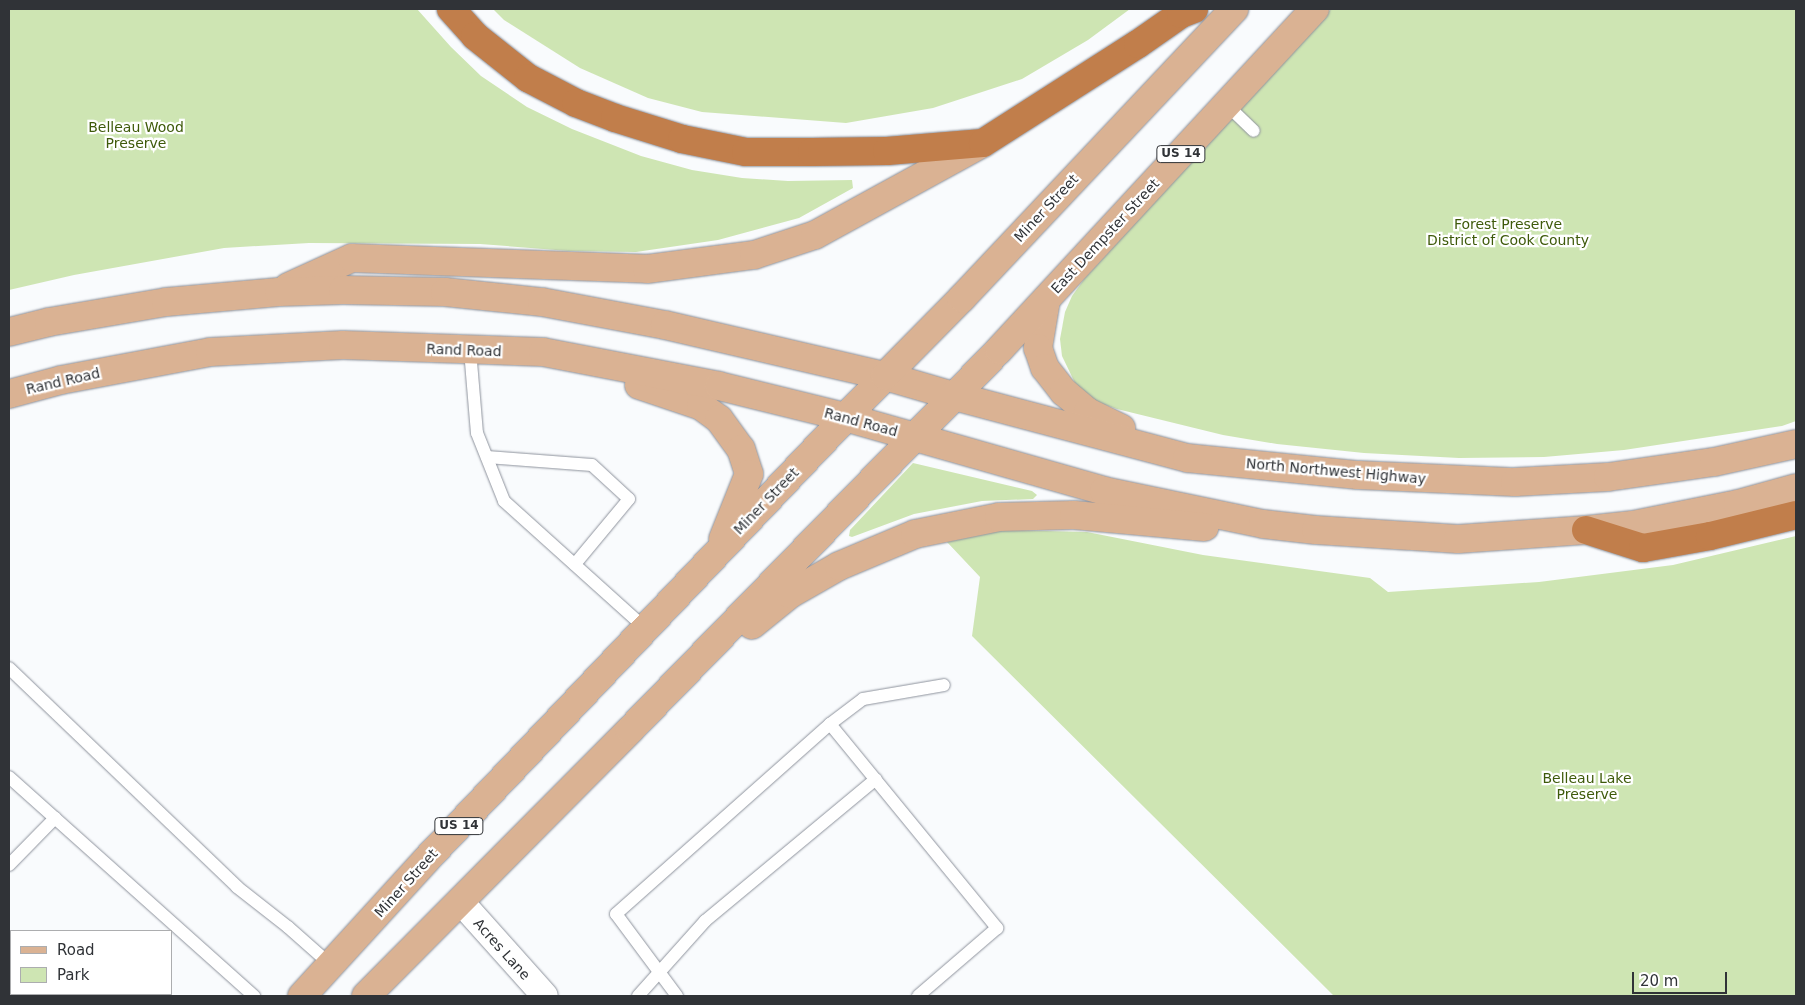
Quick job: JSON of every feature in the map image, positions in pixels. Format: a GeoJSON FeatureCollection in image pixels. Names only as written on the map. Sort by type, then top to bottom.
{"type":"FeatureCollection","features":[{"type":"Feature","properties":{"kind":"highway"},"geometry":{"type":"LineString","coordinates":[[451,9],[475,36],[528,78],[576,103],[615,118],[682,139],[746,152],[886,151],[983,144],[1181,14],[1194,9]]}},
{"type":"Feature","properties":{"kind":"highway"},"geometry":{"type":"LineString","coordinates":[[1586,530],[1643,548],[1710,536],[1796,515]]}},
{"type":"Feature","properties":{"kind":"main road","name":"Miner Street"},"geometry":{"type":"LineString","coordinates":[[302,996],[426,860],[645,628],[884,376],[962,298],[1234,9]]}},
{"type":"Feature","properties":{"kind":"main road","name":"East Dempster Street"},"geometry":{"type":"LineString","coordinates":[[954,396],[1046,300],[1315,9]]}},
{"type":"Feature","properties":{"kind":"main road"},"geometry":{"type":"LineString","coordinates":[[276,292],[352,258],[647,269],[754,255],[815,235],[983,144]]}},
{"type":"Feature","properties":{"kind":"main road"},"geometry":{"type":"LineString","coordinates":[[9,332],[49,322],[166,302],[276,292],[343,290],[445,292],[542,302],[666,325],[884,376]]}},
{"type":"Feature","properties":{"kind":"main road"},"geometry":{"type":"LineString","coordinates":[[1046,300],[1038,348],[1045,368],[1064,392],[1088,412],[1187,458]]}},
{"type":"Feature","properties":{"kind":"main road","name":"Rand Road"},"geometry":{"type":"LineString","coordinates":[[9,394],[61,380],[210,352],[342,345],[543,352],[719,386],[915,436]]}},
{"type":"Feature","properties":{"kind":"main road"},"geometry":{"type":"LineString","coordinates":[[543,352],[701,406],[719,419],[741,449],[750,474],[718,553]]}},
{"type":"Feature","properties":{"kind":"main road","name":"North Northwest Highway"},"geometry":{"type":"LineString","coordinates":[[884,376],[1187,458],[1358,475],[1515,482],[1608,477],[1714,462],[1796,444]]}},
{"type":"Feature","properties":{"kind":"main road"},"geometry":{"type":"LineString","coordinates":[[366,996],[630,730],[954,396]]}},
{"type":"Feature","properties":{"kind":"main road"},"geometry":{"type":"LineString","coordinates":[[915,436],[1104,491],[1263,524],[1338,533]]}},
{"type":"Feature","properties":{"kind":"main road"},"geometry":{"type":"LineString","coordinates":[[630,730],[790,594],[839,566],[915,534],[999,517],[1074,514],[1257,532],[1338,533],[1458,539],[1633,525],[1738,504],[1796,488]]}},
{"type":"Feature","properties":{"kind":"street","name":"Acres Lane"},"geometry":{"type":"LineString","coordinates":[[460,901],[544,996]]}},
{"type":"Feature","properties":{"kind":"lane"},"geometry":{"type":"LineString","coordinates":[[1227,105],[1254,131]]}},
{"type":"Feature","properties":{"kind":"lane"},"geometry":{"type":"LineString","coordinates":[[470,350],[478,433],[504,501],[645,628]]}},
{"type":"Feature","properties":{"kind":"lane"},"geometry":{"type":"LineString","coordinates":[[487,457],[592,465],[629,499],[575,564]]}},
{"type":"Feature","properties":{"kind":"lane"},"geometry":{"type":"LineString","coordinates":[[9,668],[237,887],[288,927],[331,965]]}},
{"type":"Feature","properties":{"kind":"lane"},"geometry":{"type":"LineString","coordinates":[[677,996],[616,914],[830,724],[862,699],[944,685]]}},
{"type":"Feature","properties":{"kind":"lane"},"geometry":{"type":"LineString","coordinates":[[830,724],[997,928],[918,996]]}},
{"type":"Feature","properties":{"kind":"lane"},"geometry":{"type":"LineString","coordinates":[[9,776],[254,996]]}},
{"type":"Feature","properties":{"kind":"lane"},"geometry":{"type":"LineString","coordinates":[[638,996],[705,921],[876,779]]}},
{"type":"Feature","properties":{"kind":"lane"},"geometry":{"type":"LineString","coordinates":[[9,865],[55,818]]}},
{"type":"Feature","properties":{"kind":"green space","name":"Belleau Wood Preserve"},"geometry":{"type":"Polygon","coordinates":[[[9,9],[417,9],[451,47],[481,76],[527,107],[572,129],[641,156],[692,170],[742,178],[788,181],[852,180],[853,188],[799,218],[718,240],[636,252],[569,251],[480,244],[309,243],[224,248],[74,275],[9,290],[9,9]]]}},
{"type":"Feature","properties":{"kind":"green space"},"geometry":{"type":"Polygon","coordinates":[[[493,9],[1130,9],[1088,40],[1022,79],[933,108],[846,123],[702,112],[648,98],[580,68],[504,20],[493,9]]]}},
{"type":"Feature","properties":{"kind":"green space","name":"Forest Preserve District of Cook County"},"geometry":{"type":"Polygon","coordinates":[[[1331,9],[1796,9],[1796,421],[1782,426],[1624,450],[1544,457],[1459,458],[1364,453],[1277,444],[1223,435],[1117,409],[1091,400],[1075,383],[1062,356],[1060,339],[1065,312],[1072,296],[1085,278],[1331,9]]]}},
{"type":"Feature","properties":{"kind":"green space"},"geometry":{"type":"Polygon","coordinates":[[[913,463],[1032,491],[1037,495],[1033,499],[982,501],[914,514],[852,537],[849,536],[850,530],[913,463]]]}},
{"type":"Feature","properties":{"kind":"green space","name":"Belleau Lake Preserve"},"geometry":{"type":"Polygon","coordinates":[[[1004,530],[1087,532],[1203,555],[1370,578],[1388,592],[1539,582],[1673,565],[1796,536],[1796,996],[1334,996],[972,636],[980,577],[947,542],[1004,530]]]}}]}
